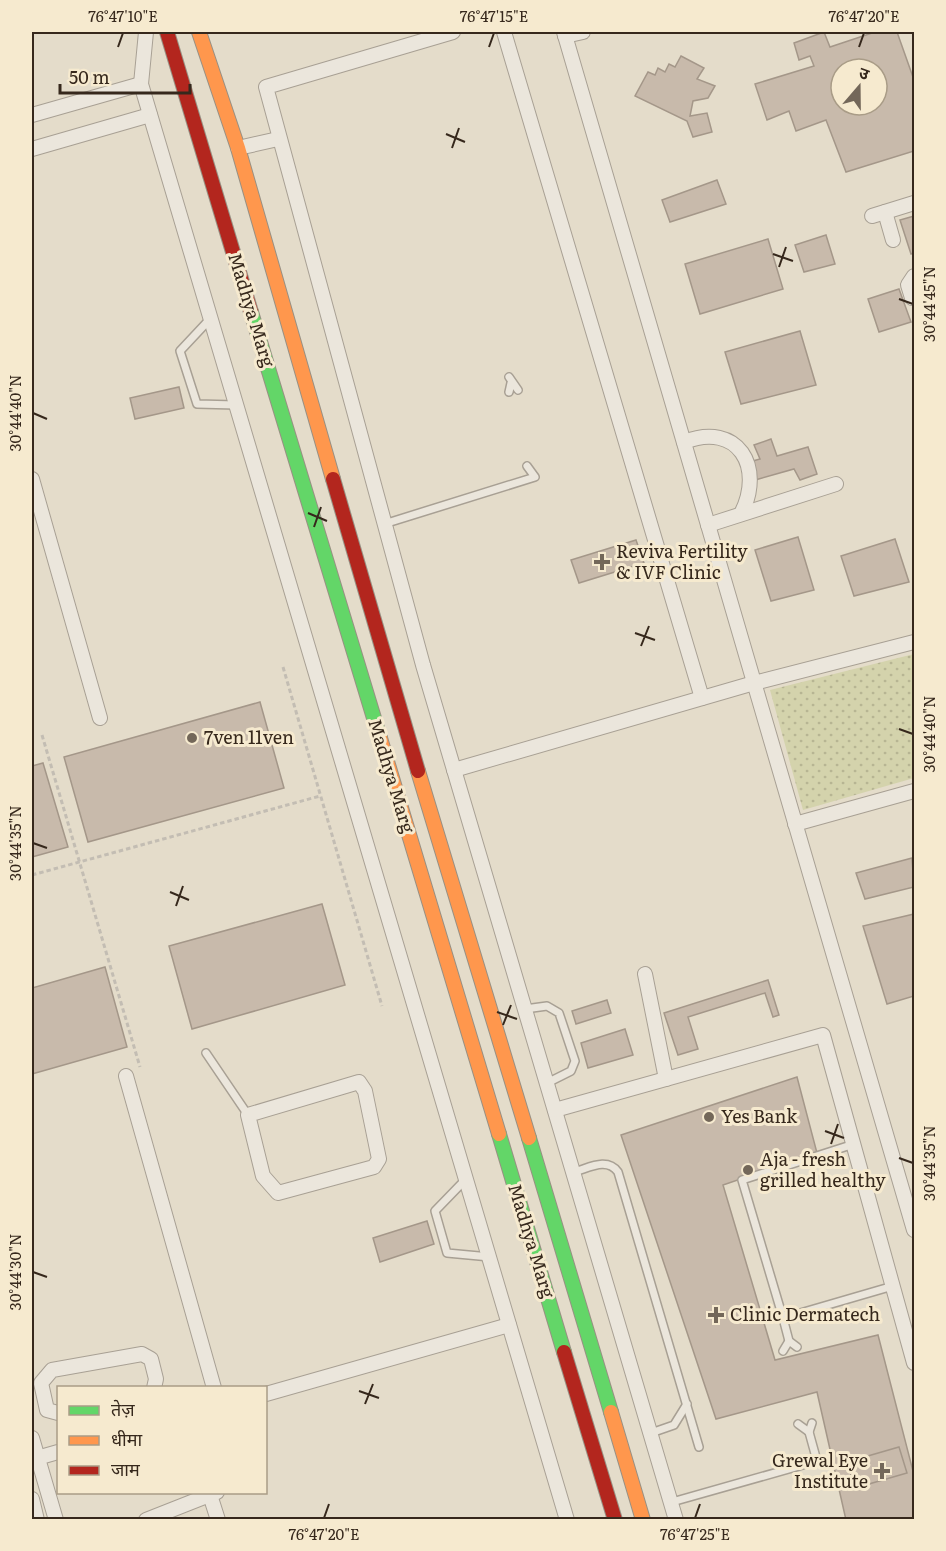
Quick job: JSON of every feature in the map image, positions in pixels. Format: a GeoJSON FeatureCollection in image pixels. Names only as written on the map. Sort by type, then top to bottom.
{"type":"FeatureCollection","features":[{"type":"Feature","properties":{"kind":"main road","name":"Madhya Marg"},"geometry":{"type":"LineString","coordinates":[[167,32],[615,1520]]}},
{"type":"Feature","properties":{"kind":"main road","name":"Madhya Marg"},"geometry":{"type":"LineString","coordinates":[[199,32],[238,148],[394,690],[643,1520]]}},
{"type":"Feature","properties":{"kind":"street"},"geometry":{"type":"LineString","coordinates":[[146,32],[141,84],[567,1520]]}},
{"type":"Feature","properties":{"kind":"street"},"geometry":{"type":"LineString","coordinates":[[453,32],[266,87],[278,139],[454,770],[676,1520]]}},
{"type":"Feature","properties":{"kind":"street"},"geometry":{"type":"LineString","coordinates":[[504,32],[702,698]]}},
{"type":"Feature","properties":{"kind":"street"},"geometry":{"type":"LineString","coordinates":[[583,32],[565,34],[795,824],[909,1192],[915,1230]]}},
{"type":"Feature","properties":{"kind":"street"},"geometry":{"type":"LineString","coordinates":[[32,116],[141,84]]}},
{"type":"Feature","properties":{"kind":"street"},"geometry":{"type":"LineString","coordinates":[[32,149],[150,115]]}},
{"type":"Feature","properties":{"kind":"street"},"geometry":{"type":"LineString","coordinates":[[238,148],[278,139]]}},
{"type":"Feature","properties":{"kind":"street"},"geometry":{"type":"LineString","coordinates":[[893,240],[879,214],[915,204]]}},
{"type":"Feature","properties":{"kind":"street"},"geometry":{"type":"LineString","coordinates":[[912,297],[908,285],[915,276]]}},
{"type":"Feature","properties":{"kind":"street"},"geometry":{"type":"LineString","coordinates":[[684,442],[702,436],[720,439],[734,445],[744,453],[752,484],[741,514]]}},
{"type":"Feature","properties":{"kind":"street"},"geometry":{"type":"LineString","coordinates":[[32,479],[100,718]]}},
{"type":"Feature","properties":{"kind":"street"},"geometry":{"type":"LineString","coordinates":[[708,525],[836,484]]}},
{"type":"Feature","properties":{"kind":"street"},"geometry":{"type":"LineString","coordinates":[[454,770],[754,683],[915,642]]}},
{"type":"Feature","properties":{"kind":"street"},"geometry":{"type":"LineString","coordinates":[[795,824],[915,791]]}},
{"type":"Feature","properties":{"kind":"street"},"geometry":{"type":"LineString","coordinates":[[645,974],[666,1079]]}},
{"type":"Feature","properties":{"kind":"street"},"geometry":{"type":"LineString","coordinates":[[555,1110],[824,1035],[915,1363]]}},
{"type":"Feature","properties":{"kind":"street"},"geometry":{"type":"LineString","coordinates":[[126,1076],[213,1386]]}},
{"type":"Feature","properties":{"kind":"street"},"geometry":{"type":"LineString","coordinates":[[359,1082],[365,1091],[379,1159],[374,1167],[278,1193],[263,1176],[248,1115],[359,1082]]}},
{"type":"Feature","properties":{"kind":"street"},"geometry":{"type":"LineString","coordinates":[[267,1394],[509,1325]]}},
{"type":"Feature","properties":{"kind":"street"},"geometry":{"type":"LineString","coordinates":[[57,1413],[47,1410],[41,1383],[52,1370],[142,1354],[151,1359],[156,1379],[154,1386]]}},
{"type":"Feature","properties":{"kind":"street"},"geometry":{"type":"LineString","coordinates":[[32,1438],[57,1520]]}},
{"type":"Feature","properties":{"kind":"street"},"geometry":{"type":"LineString","coordinates":[[37,1458],[57,1452]]}},
{"type":"Feature","properties":{"kind":"street"},"geometry":{"type":"LineString","coordinates":[[146,1520],[214,1494],[218,1520]]}},
{"type":"Feature","properties":{"kind":"street"},"geometry":{"type":"LineString","coordinates":[[32,1499],[37,1520]]}},
{"type":"Feature","properties":{"kind":"lane"},"geometry":{"type":"LineString","coordinates":[[211,318],[180,351],[197,404],[236,405]]}},
{"type":"Feature","properties":{"kind":"lane"},"geometry":{"type":"LineString","coordinates":[[510,392],[510,380],[518,390]]}},
{"type":"Feature","properties":{"kind":"lane"},"geometry":{"type":"LineString","coordinates":[[384,524],[535,477],[532,467]]}},
{"type":"Feature","properties":{"kind":"lane"},"geometry":{"type":"LineString","coordinates":[[525,1009],[547,1006],[559,1013],[575,1061],[571,1071],[547,1083]]}},
{"type":"Feature","properties":{"kind":"lane"},"geometry":{"type":"LineString","coordinates":[[206,1053],[248,1115]]}},
{"type":"Feature","properties":{"kind":"lane"},"geometry":{"type":"LineString","coordinates":[[797,1347],[789,1341],[742,1180],[854,1144]]}},
{"type":"Feature","properties":{"kind":"lane"},"geometry":{"type":"LineString","coordinates":[[574,1172],[606,1163],[614,1166],[618,1172],[699,1447]]}},
{"type":"Feature","properties":{"kind":"lane"},"geometry":{"type":"LineString","coordinates":[[466,1179],[435,1211],[447,1253],[490,1257]]}},
{"type":"Feature","properties":{"kind":"lane"},"geometry":{"type":"LineString","coordinates":[[783,1318],[893,1286]]}},
{"type":"Feature","properties":{"kind":"lane"},"geometry":{"type":"LineString","coordinates":[[783,1351],[789,1341]]}},
{"type":"Feature","properties":{"kind":"lane"},"geometry":{"type":"LineString","coordinates":[[651,1433],[668,1429],[674,1425],[687,1404]]}},
{"type":"Feature","properties":{"kind":"lane"},"geometry":{"type":"LineString","coordinates":[[672,1502],[817,1461],[809,1432],[812,1423]]}},
{"type":"Feature","properties":{"kind":"lane"},"geometry":{"type":"LineString","coordinates":[[798,1424],[809,1432]]}},
{"type":"Feature","properties":{"kind":"path"},"geometry":{"type":"LineString","coordinates":[[283,667],[382,1006]]}},
{"type":"Feature","properties":{"kind":"path"},"geometry":{"type":"LineString","coordinates":[[42,735],[81,861],[141,1072]]}},
{"type":"Feature","properties":{"kind":"path"},"geometry":{"type":"LineString","coordinates":[[32,875],[321,796]]}},
{"type":"Feature","properties":{"kind":"green space"},"geometry":{"type":"Polygon","coordinates":[[[914,654],[914,778],[803,810],[770,690],[914,654]]]}},
{"type":"Feature","properties":{"kind":"building"},"geometry":{"type":"Polygon","coordinates":[[[824,32],[830,47],[875,32],[897,32],[914,80],[914,151],[846,172],[826,120],[796,131],[789,111],[767,120],[755,84],[814,66],[810,56],[799,60],[794,43],[824,32]]]}},
{"type":"Feature","properties":{"kind":"building"},"geometry":{"type":"Polygon","coordinates":[[[681,56],[704,68],[697,79],[715,86],[708,98],[693,101],[690,116],[707,113],[712,132],[693,137],[687,121],[635,96],[648,72],[655,75],[658,68],[665,72],[669,64],[675,67],[681,56]]]}},
{"type":"Feature","properties":{"kind":"building"},"geometry":{"type":"Polygon","coordinates":[[[717,180],[726,204],[670,222],[662,200],[717,180]]]}},
{"type":"Feature","properties":{"kind":"building"},"geometry":{"type":"Polygon","coordinates":[[[914,216],[914,253],[911,254],[900,220],[914,216]]]}},
{"type":"Feature","properties":{"kind":"building"},"geometry":{"type":"Polygon","coordinates":[[[826,235],[835,264],[804,272],[795,245],[826,235]]]}},
{"type":"Feature","properties":{"kind":"building"},"geometry":{"type":"Polygon","coordinates":[[[768,239],[783,289],[700,314],[685,264],[768,239]]]}},
{"type":"Feature","properties":{"kind":"building"},"geometry":{"type":"Polygon","coordinates":[[[899,289],[911,322],[879,332],[868,299],[899,289]]]}},
{"type":"Feature","properties":{"kind":"building"},"geometry":{"type":"Polygon","coordinates":[[[800,331],[816,385],[741,404],[725,352],[800,331]]]}},
{"type":"Feature","properties":{"kind":"building"},"geometry":{"type":"Polygon","coordinates":[[[179,387],[184,408],[135,419],[130,398],[179,387]]]}},
{"type":"Feature","properties":{"kind":"building"},"geometry":{"type":"Polygon","coordinates":[[[771,439],[777,456],[808,447],[817,474],[800,480],[794,469],[755,480],[749,462],[760,459],[754,445],[771,439]]]}},
{"type":"Feature","properties":{"kind":"building"},"geometry":{"type":"Polygon","coordinates":[[[798,537],[814,590],[771,601],[755,550],[798,537]]]}},
{"type":"Feature","properties":{"kind":"building"},"geometry":{"type":"Polygon","coordinates":[[[895,539],[909,582],[854,596],[841,556],[895,539]]]}},
{"type":"Feature","properties":{"kind":"building"},"geometry":{"type":"Polygon","coordinates":[[[636,540],[644,563],[579,583],[571,560],[636,540]]]}},
{"type":"Feature","properties":{"kind":"building"},"geometry":{"type":"Polygon","coordinates":[[[260,702],[284,788],[88,842],[64,757],[260,702]]]}},
{"type":"Feature","properties":{"kind":"building"},"geometry":{"type":"Polygon","coordinates":[[[43,763],[68,847],[32,857],[32,766],[43,763]]]}},
{"type":"Feature","properties":{"kind":"building"},"geometry":{"type":"Polygon","coordinates":[[[912,858],[914,887],[865,899],[856,873],[912,858]]]}},
{"type":"Feature","properties":{"kind":"building"},"geometry":{"type":"Polygon","coordinates":[[[322,904],[345,985],[192,1029],[169,946],[322,904]]]}},
{"type":"Feature","properties":{"kind":"building"},"geometry":{"type":"Polygon","coordinates":[[[914,914],[914,996],[887,1004],[863,926],[914,914]]]}},
{"type":"Feature","properties":{"kind":"building"},"geometry":{"type":"Polygon","coordinates":[[[105,967],[127,1047],[32,1074],[32,988],[105,967]]]}},
{"type":"Feature","properties":{"kind":"building"},"geometry":{"type":"Polygon","coordinates":[[[768,980],[779,1015],[773,1017],[765,993],[688,1017],[698,1049],[678,1055],[664,1013],[768,980]]]}},
{"type":"Feature","properties":{"kind":"building"},"geometry":{"type":"Polygon","coordinates":[[[607,1000],[611,1013],[576,1024],[572,1011],[607,1000]]]}},
{"type":"Feature","properties":{"kind":"building"},"geometry":{"type":"Polygon","coordinates":[[[625,1029],[633,1055],[588,1068],[581,1043],[625,1029]]]}},
{"type":"Feature","properties":{"kind":"building"},"geometry":{"type":"Polygon","coordinates":[[[797,1077],[817,1153],[723,1185],[775,1360],[878,1335],[914,1475],[914,1520],[846,1520],[817,1392],[716,1419],[621,1135],[797,1077]]]}},
{"type":"Feature","properties":{"kind":"building"},"geometry":{"type":"Polygon","coordinates":[[[427,1221],[434,1244],[380,1262],[373,1238],[427,1221]]]}},
{"type":"Feature","properties":{"kind":"building"},"geometry":{"type":"Polygon","coordinates":[[[899,1447],[907,1473],[855,1488],[847,1462],[899,1447]]]}},
{"type":"Feature","properties":{"kind":"traffic: fast"},"geometry":{"type":"LineString","coordinates":[[251,312],[380,738]]}},
{"type":"Feature","properties":{"kind":"traffic: fast"},"geometry":{"type":"LineString","coordinates":[[499,1134],[564,1352]]}},
{"type":"Feature","properties":{"kind":"traffic: fast"},"geometry":{"type":"LineString","coordinates":[[529,1138],[611,1412]]}},
{"type":"Feature","properties":{"kind":"traffic: slow"},"geometry":{"type":"LineString","coordinates":[[199,32],[238,148],[333,479]]}},
{"type":"Feature","properties":{"kind":"traffic: slow"},"geometry":{"type":"LineString","coordinates":[[380,738],[499,1134]]}},
{"type":"Feature","properties":{"kind":"traffic: slow"},"geometry":{"type":"LineString","coordinates":[[418,771],[529,1138]]}},
{"type":"Feature","properties":{"kind":"traffic: slow"},"geometry":{"type":"LineString","coordinates":[[611,1412],[643,1520]]}},
{"type":"Feature","properties":{"kind":"traffic: jam"},"geometry":{"type":"LineString","coordinates":[[167,32],[251,312]]}},
{"type":"Feature","properties":{"kind":"traffic: jam"},"geometry":{"type":"LineString","coordinates":[[333,479],[418,771]]}},
{"type":"Feature","properties":{"kind":"traffic: jam"},"geometry":{"type":"LineString","coordinates":[[564,1352],[615,1520]]}},
{"type":"Feature","properties":{"kind":"place","name":"Reviva Fertility & IVF Clinic"},"geometry":{"type":"Point","coordinates":[602,562]}},
{"type":"Feature","properties":{"kind":"place","name":"7ven 11ven"},"geometry":{"type":"Point","coordinates":[192,738]}},
{"type":"Feature","properties":{"kind":"place","name":"Yes Bank"},"geometry":{"type":"Point","coordinates":[709,1117]}},
{"type":"Feature","properties":{"kind":"place","name":"Aja - fresh grilled healthy"},"geometry":{"type":"Point","coordinates":[748,1170]}},
{"type":"Feature","properties":{"kind":"place","name":"Clinic Dermatech"},"geometry":{"type":"Point","coordinates":[716,1315]}},
{"type":"Feature","properties":{"kind":"place","name":"Grewal Eye Institute"},"geometry":{"type":"Point","coordinates":[882,1471]}}]}
